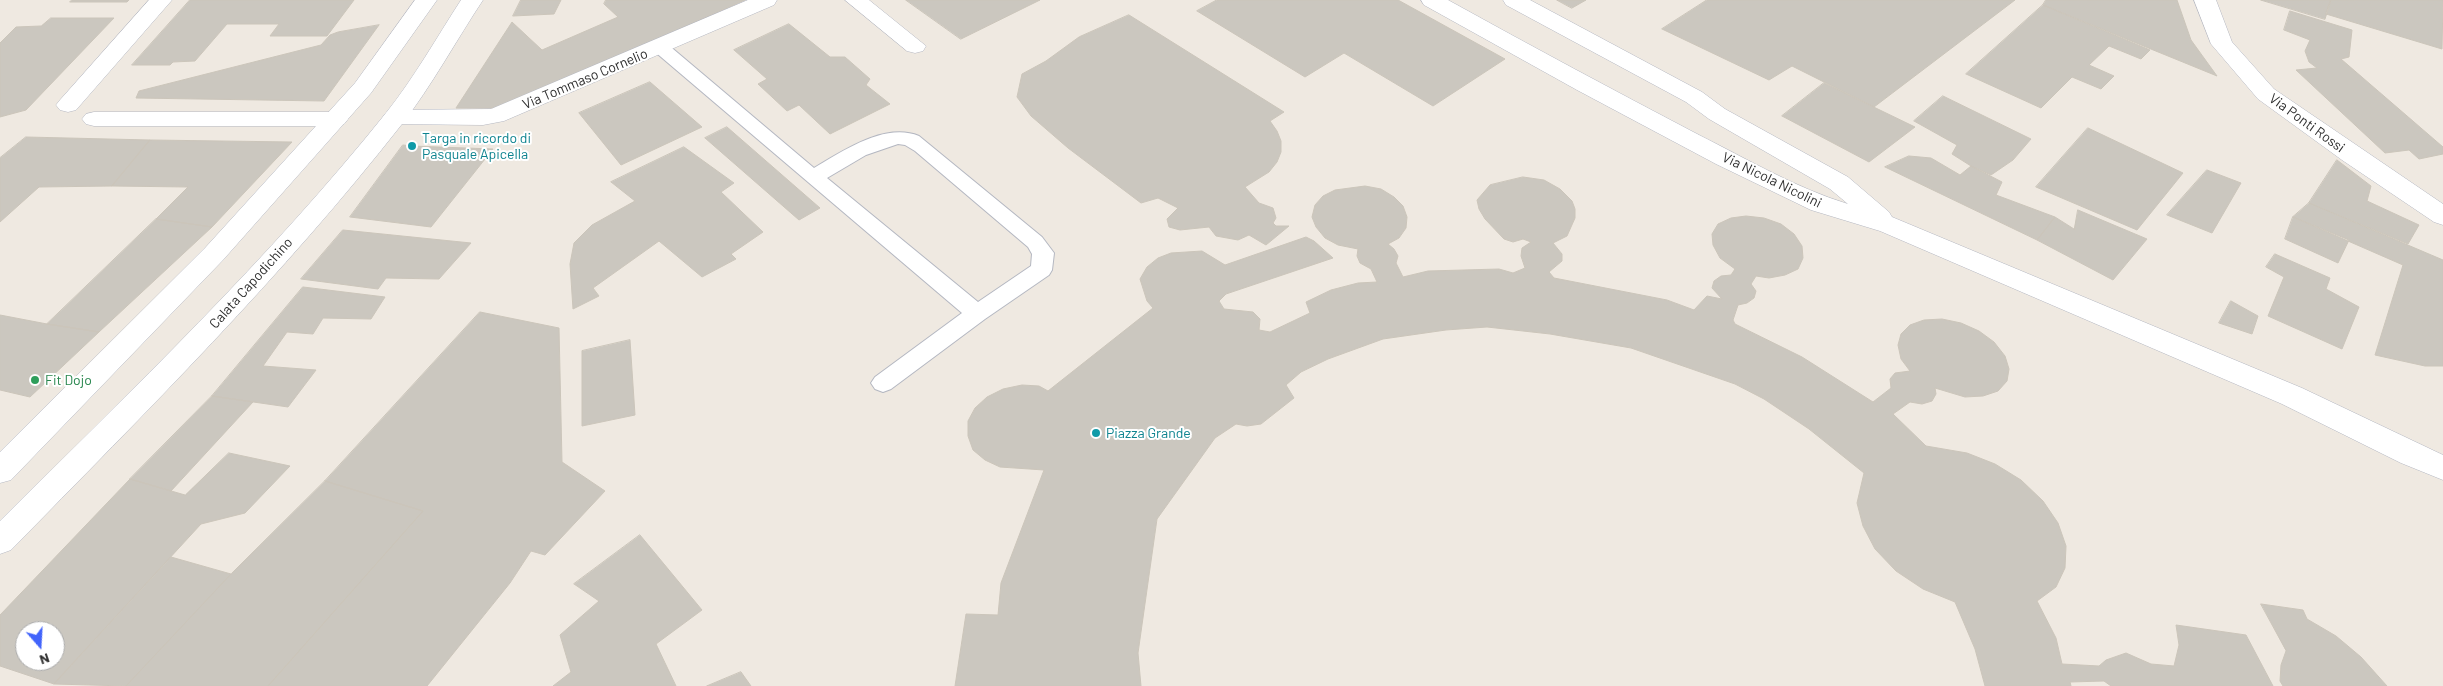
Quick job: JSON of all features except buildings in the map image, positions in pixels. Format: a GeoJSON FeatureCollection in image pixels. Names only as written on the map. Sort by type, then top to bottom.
{"type":"FeatureCollection","features":[{"type":"Feature","properties":{"kind":"street"},"geometry":{"type":"LineString","coordinates":[[68,105],[161,0]]}},
{"type":"Feature","properties":{"kind":"street"},"geometry":{"type":"LineString","coordinates":[[0,471],[214,254],[364,88],[426,0]]}},
{"type":"Feature","properties":{"kind":"street","name":"Calata Capodichino"},"geometry":{"type":"LineString","coordinates":[[0,541],[188,352],[283,249],[395,117],[472,0]]}},
{"type":"Feature","properties":{"kind":"street","name":"Via Tommaso Cornelio"},"geometry":{"type":"LineString","coordinates":[[395,117],[484,118],[496,116],[766,0]]}},
{"type":"Feature","properties":{"kind":"street"},"geometry":{"type":"LineString","coordinates":[[856,0],[916,46]]}},
{"type":"Feature","properties":{"kind":"street","name":"Via Nicola Nicolini"},"geometry":{"type":"LineString","coordinates":[[1432,0],[1585,85],[1820,204],[1889,225]]}},
{"type":"Feature","properties":{"kind":"street","name":"Via Nicola Nicolini"},"geometry":{"type":"LineString","coordinates":[[1514,0],[1694,97],[1717,114],[1839,183],[1889,225]]}},
{"type":"Feature","properties":{"kind":"street","name":"Via Ponti Rossi"},"geometry":{"type":"LineString","coordinates":[[2205,0],[2222,44],[2266,94],[2350,154],[2443,216]]}},
{"type":"Feature","properties":{"kind":"street"},"geometry":{"type":"LineString","coordinates":[[1675,132],[1694,137],[1716,135],[1722,130],[1723,123],[1717,114]]}},
{"type":"Feature","properties":{"kind":"street"},"geometry":{"type":"LineString","coordinates":[[94,119],[336,119]]}},
{"type":"Feature","properties":{"kind":"street"},"geometry":{"type":"LineString","coordinates":[[1889,225],[2292,396],[2411,455],[2443,468]]}},
{"type":"Feature","properties":{"kind":"lane"},"geometry":{"type":"LineString","coordinates":[[660,47],[812,177],[978,313]]}},
{"type":"Feature","properties":{"kind":"lane"},"geometry":{"type":"LineString","coordinates":[[812,177],[876,144],[892,139],[908,139],[922,147],[1035,242],[1043,253],[1041,270],[978,313],[884,383]]}},
{"type":"Feature","properties":{"kind":"place","name":"Targa in ricordo di Pasquale Apicella"},"geometry":{"type":"Point","coordinates":[412,146]}},
{"type":"Feature","properties":{"kind":"place","name":"Fit Dojo"},"geometry":{"type":"Point","coordinates":[35,380]}},
{"type":"Feature","properties":{"kind":"place","name":"Piazza Grande"},"geometry":{"type":"Point","coordinates":[1096,433]}}]}
